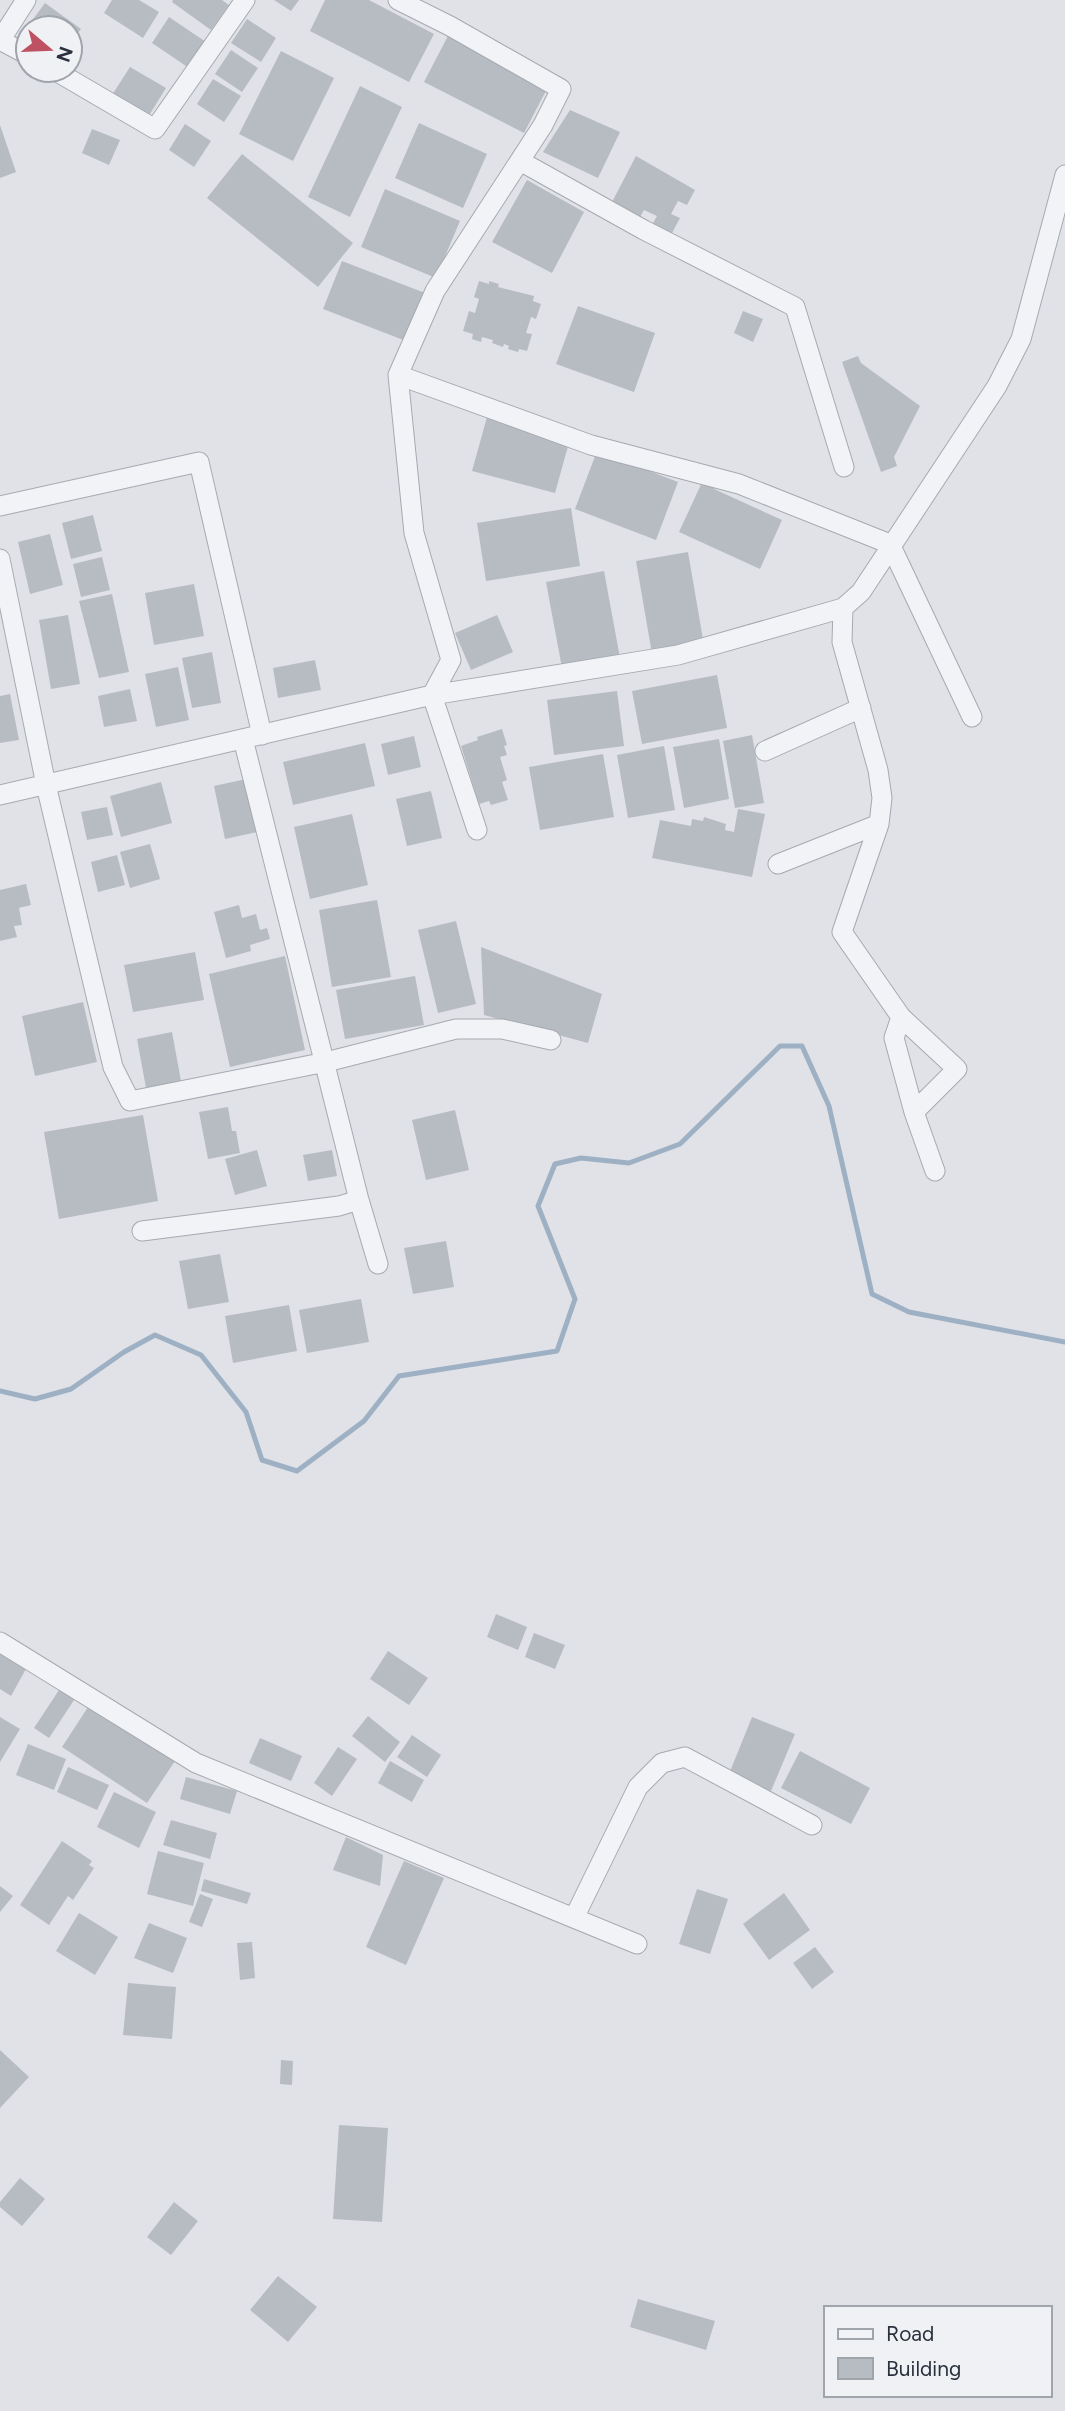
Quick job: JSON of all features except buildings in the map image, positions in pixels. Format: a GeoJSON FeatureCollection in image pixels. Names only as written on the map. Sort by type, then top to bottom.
{"type":"FeatureCollection","features":[{"type":"Feature","properties":{"kind":"street"},"geometry":{"type":"LineString","coordinates":[[1,39],[26,0]]}},
{"type":"Feature","properties":{"kind":"street"},"geometry":{"type":"LineString","coordinates":[[78,84],[155,129],[244,0]]}},
{"type":"Feature","properties":{"kind":"street"},"geometry":{"type":"LineString","coordinates":[[398,0],[561,89],[543,125],[435,290],[398,375],[414,533],[451,660],[432,695],[477,830]]}},
{"type":"Feature","properties":{"kind":"street"},"geometry":{"type":"LineString","coordinates":[[520,161],[644,230],[795,307],[844,467]]}},
{"type":"Feature","properties":{"kind":"street"},"geometry":{"type":"LineString","coordinates":[[0,795],[432,695],[678,655],[843,608],[860,592],[997,386],[1021,339],[1065,175]]}},
{"type":"Feature","properties":{"kind":"street"},"geometry":{"type":"LineString","coordinates":[[398,375],[591,445],[739,484],[890,544],[972,717]]}},
{"type":"Feature","properties":{"kind":"street"},"geometry":{"type":"LineString","coordinates":[[0,506],[199,462],[262,735]]}},
{"type":"Feature","properties":{"kind":"street"},"geometry":{"type":"LineString","coordinates":[[0,559],[46,785],[113,1067],[130,1101],[326,1062],[456,1029],[502,1028],[551,1040]]}},
{"type":"Feature","properties":{"kind":"street"},"geometry":{"type":"LineString","coordinates":[[843,608],[842,642],[878,770],[882,798],[879,824],[842,932],[901,1017],[957,1069],[914,1112]]}},
{"type":"Feature","properties":{"kind":"street"},"geometry":{"type":"LineString","coordinates":[[765,751],[861,708]]}},
{"type":"Feature","properties":{"kind":"street"},"geometry":{"type":"LineString","coordinates":[[243,739],[359,1200],[378,1264]]}},
{"type":"Feature","properties":{"kind":"street"},"geometry":{"type":"LineString","coordinates":[[778,864],[879,824]]}},
{"type":"Feature","properties":{"kind":"street"},"geometry":{"type":"LineString","coordinates":[[901,1017],[894,1038],[914,1112],[935,1171]]}},
{"type":"Feature","properties":{"kind":"street"},"geometry":{"type":"LineString","coordinates":[[142,1231],[339,1206],[359,1200]]}},
{"type":"Feature","properties":{"kind":"street"},"geometry":{"type":"LineString","coordinates":[[0,1642],[195,1763],[637,1944]]}},
{"type":"Feature","properties":{"kind":"street"},"geometry":{"type":"LineString","coordinates":[[574,1918],[638,1787],[662,1763],[685,1757],[812,1825]]}},
{"type":"Feature","properties":{"kind":"waterway"},"geometry":{"type":"LineString","coordinates":[[0,1391],[35,1399],[71,1389],[124,1352],[155,1335],[201,1355],[246,1412],[262,1460],[297,1471],[364,1421],[399,1376],[557,1351],[575,1299],[538,1206],[555,1164],[581,1158],[629,1163],[680,1144],[780,1046],[802,1046],[829,1106],[872,1294],[909,1312],[1065,1342]]}}]}
